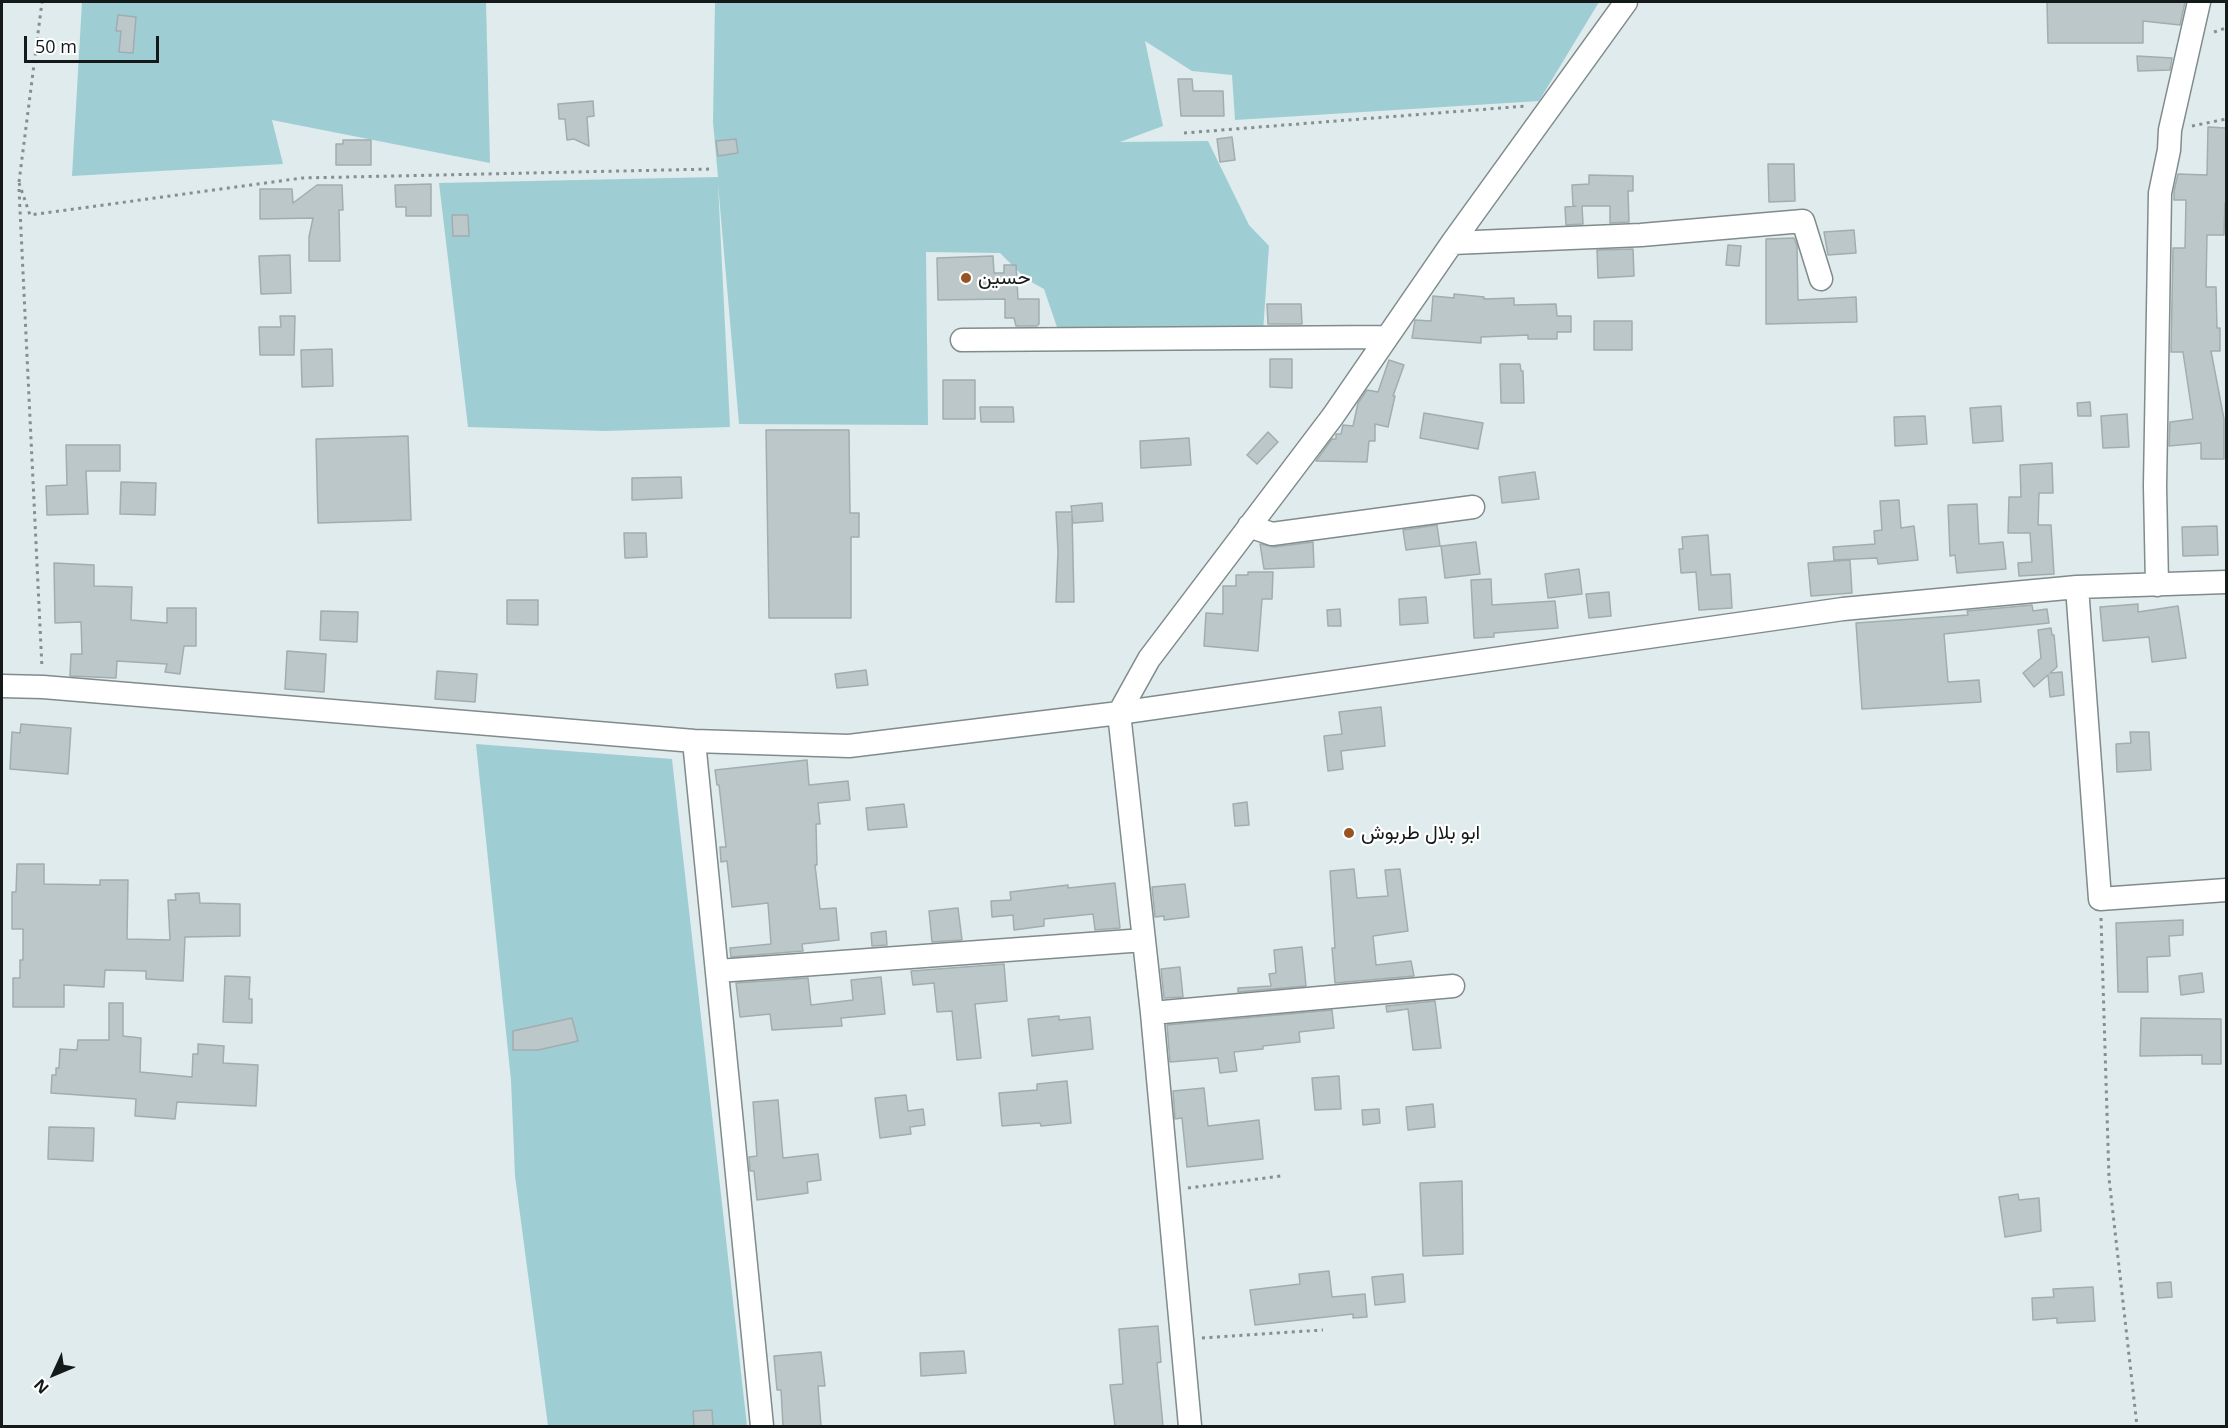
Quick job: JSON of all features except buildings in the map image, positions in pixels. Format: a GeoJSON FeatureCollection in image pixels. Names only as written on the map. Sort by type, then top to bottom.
{"type":"FeatureCollection","features":[{"type":"Feature","properties":{"kind":"street"},"geometry":{"type":"LineString","coordinates":[[1190,1426],[1152,1013],[1119,713],[1149,659],[1333,416],[1452,243],[1626,2]]}},
{"type":"Feature","properties":{"kind":"street"},"geometry":{"type":"LineString","coordinates":[[2157,585],[2155,486],[2160,193],[2169,150],[2170,130],[2199,2]]}},
{"type":"Feature","properties":{"kind":"street"},"geometry":{"type":"LineString","coordinates":[[1452,243],[1641,235],[1803,221],[1821,279]]}},
{"type":"Feature","properties":{"kind":"street"},"geometry":{"type":"LineString","coordinates":[[962,340],[1387,337]]}},
{"type":"Feature","properties":{"kind":"street"},"geometry":{"type":"LineString","coordinates":[[1249,526],[1272,534],[1473,507]]}},
{"type":"Feature","properties":{"kind":"street"},"geometry":{"type":"LineString","coordinates":[[2,686],[43,687],[694,741],[849,746],[1119,713],[1843,609],[2077,588],[2226,582]]}},
{"type":"Feature","properties":{"kind":"street"},"geometry":{"type":"LineString","coordinates":[[2077,588],[2100,898],[2226,890]]}},
{"type":"Feature","properties":{"kind":"street"},"geometry":{"type":"LineString","coordinates":[[694,741],[762,1426]]}},
{"type":"Feature","properties":{"kind":"street"},"geometry":{"type":"LineString","coordinates":[[718,971],[1144,940]]}},
{"type":"Feature","properties":{"kind":"street"},"geometry":{"type":"LineString","coordinates":[[1152,1013],[1453,986]]}},
{"type":"Feature","properties":{"kind":"path"},"geometry":{"type":"LineString","coordinates":[[42,2],[19,183],[43,687]]}},
{"type":"Feature","properties":{"kind":"path"},"geometry":{"type":"LineString","coordinates":[[1184,134],[1524,106],[1549,109]]}},
{"type":"Feature","properties":{"kind":"path"},"geometry":{"type":"LineString","coordinates":[[2170,130],[2226,119]]}},
{"type":"Feature","properties":{"kind":"path"},"geometry":{"type":"LineString","coordinates":[[19,183],[30,215],[302,178],[712,170]]}},
{"type":"Feature","properties":{"kind":"path"},"geometry":{"type":"LineString","coordinates":[[2100,898],[2109,1178],[2138,1426]]}},
{"type":"Feature","properties":{"kind":"path"},"geometry":{"type":"LineString","coordinates":[[1168,1190],[1281,1176]]}},
{"type":"Feature","properties":{"kind":"path"},"geometry":{"type":"LineString","coordinates":[[1182,1339],[1323,1330]]}},
{"type":"Feature","properties":{"kind":"shaded area"},"geometry":{"type":"Polygon","coordinates":[[[82,2],[486,2],[490,163],[272,120],[283,164],[72,176],[82,2]]]}},
{"type":"Feature","properties":{"kind":"shaded area"},"geometry":{"type":"Polygon","coordinates":[[[715,2],[1599,2],[1539,101],[1235,120],[1232,75],[1192,71],[1145,41],[1163,126],[1120,142],[1208,141],[1249,225],[1269,246],[1263,332],[1059,333],[1044,289],[1026,279],[1000,253],[926,252],[928,425],[739,424],[718,184],[730,427],[605,431],[468,427],[439,183],[718,177],[713,122],[715,2]]]}},
{"type":"Feature","properties":{"kind":"shaded area"},"geometry":{"type":"Polygon","coordinates":[[[476,744],[672,759],[747,1426],[548,1426],[515,1176],[511,1080],[476,744]]]}},
{"type":"Feature","properties":{"kind":"place","name":"حسين"},"geometry":{"type":"Point","coordinates":[966,278]}},
{"type":"Feature","properties":{"kind":"place","name":"ابو بلال طربوش"},"geometry":{"type":"Point","coordinates":[1349,833]}}]}
